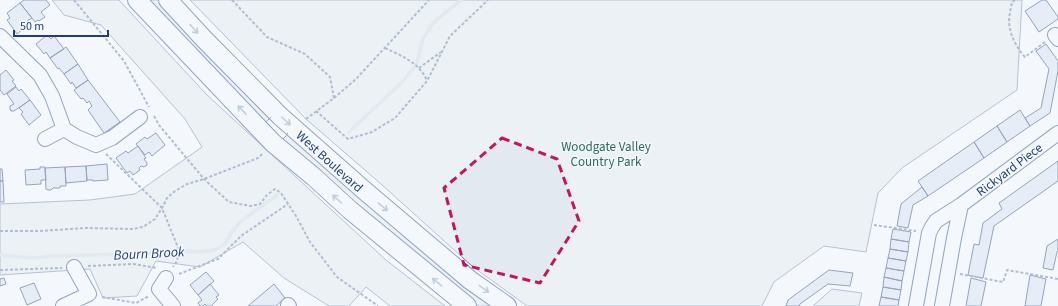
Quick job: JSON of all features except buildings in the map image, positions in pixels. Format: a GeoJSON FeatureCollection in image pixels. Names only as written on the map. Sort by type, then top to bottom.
{"type":"FeatureCollection","features":[{"type":"Feature","properties":{"kind":"main road","name":"West Boulevard"},"geometry":{"type":"LineString","coordinates":[[138,0],[273,143],[314,177],[350,210],[467,306]]}},
{"type":"Feature","properties":{"kind":"main road","name":"West Boulevard"},"geometry":{"type":"LineString","coordinates":[[168,0],[204,40],[286,121],[365,192],[470,280],[507,306]]}},
{"type":"Feature","properties":{"kind":"street"},"geometry":{"type":"LineString","coordinates":[[0,36],[40,75],[52,96],[64,129],[77,137],[96,145],[112,138],[140,117]]}},
{"type":"Feature","properties":{"kind":"street"},"geometry":{"type":"LineString","coordinates":[[45,139],[64,129]]}},
{"type":"Feature","properties":{"kind":"street","name":"Rickyard Piece"},"geometry":{"type":"LineString","coordinates":[[916,306],[929,234],[936,220],[961,205],[1058,132]]}},
{"type":"Feature","properties":{"kind":"street"},"geometry":{"type":"LineString","coordinates":[[942,306],[961,205]]}},
{"type":"Feature","properties":{"kind":"street"},"geometry":{"type":"LineString","coordinates":[[63,306],[89,294],[74,267]]}},
{"type":"Feature","properties":{"kind":"street"},"geometry":{"type":"LineString","coordinates":[[163,284],[173,306]]}},
{"type":"Feature","properties":{"kind":"path"},"geometry":{"type":"LineString","coordinates":[[74,0],[124,61],[159,125],[204,179],[229,202],[251,206],[260,204],[267,195],[275,189],[282,193],[310,242],[337,277],[378,306]]}},
{"type":"Feature","properties":{"kind":"path"},"geometry":{"type":"LineString","coordinates":[[232,0],[267,37],[305,54],[330,77],[334,98]]}},
{"type":"Feature","properties":{"kind":"path"},"geometry":{"type":"LineString","coordinates":[[306,119],[356,79],[428,0]]}},
{"type":"Feature","properties":{"kind":"path"},"geometry":{"type":"LineString","coordinates":[[316,110],[348,139],[372,132],[395,118],[427,81],[450,36],[488,0]]}},
{"type":"Feature","properties":{"kind":"path"},"geometry":{"type":"LineString","coordinates":[[1015,0],[1012,1],[1009,21],[1011,32],[1018,49],[1025,57],[1057,37]]}},
{"type":"Feature","properties":{"kind":"path"},"geometry":{"type":"LineString","coordinates":[[385,48],[406,58],[419,68],[425,75],[427,81]]}},
{"type":"Feature","properties":{"kind":"path"},"geometry":{"type":"LineString","coordinates":[[419,68],[442,51]]}},
{"type":"Feature","properties":{"kind":"path"},"geometry":{"type":"LineString","coordinates":[[96,145],[162,208],[179,250],[177,261]]}},
{"type":"Feature","properties":{"kind":"path"},"geometry":{"type":"LineString","coordinates":[[0,231],[40,231],[84,228],[132,229],[143,227],[156,219],[167,198],[175,191],[187,184],[258,158]]}},
{"type":"Feature","properties":{"kind":"path"},"geometry":{"type":"LineString","coordinates":[[89,294],[136,303],[163,284],[218,259],[241,236],[288,204]]}},
{"type":"Feature","properties":{"kind":"path"},"geometry":{"type":"LineString","coordinates":[[874,225],[929,234]]}},
{"type":"Feature","properties":{"kind":"path"},"geometry":{"type":"LineString","coordinates":[[0,270],[133,264],[157,268],[163,284]]}},
{"type":"Feature","properties":{"kind":"path"},"geometry":{"type":"LineString","coordinates":[[948,272],[1003,282],[1007,270],[1058,279]]}},
{"type":"Feature","properties":{"kind":"highlighted area"},"geometry":{"type":"Polygon","coordinates":[[[502,138],[557,159],[579,221],[540,283],[464,265],[444,188],[502,138]]]}},
{"type":"Feature","properties":{"kind":"green space"},"geometry":{"type":"Polygon","coordinates":[[[52,0],[119,0],[206,94],[386,260],[445,306],[390,306],[366,287],[349,306],[329,306],[284,278],[243,242],[200,267],[156,261],[137,296],[103,298],[90,269],[0,275],[0,204],[90,200],[135,194],[202,147],[185,119],[101,25],[64,15],[52,0]]]}},
{"type":"Feature","properties":{"kind":"green space"},"geometry":{"type":"Polygon","coordinates":[[[145,0],[159,0],[207,52],[271,117],[266,122],[173,30],[145,0]]]}},
{"type":"Feature","properties":{"kind":"green space","name":"Woodgate Valley Country Park"},"geometry":{"type":"Polygon","coordinates":[[[190,0],[1022,0],[1017,90],[902,168],[878,193],[866,252],[824,246],[774,282],[762,306],[527,306],[472,266],[306,119],[190,0]]]}},
{"type":"Feature","properties":{"kind":"green space"},"geometry":{"type":"Polygon","coordinates":[[[288,134],[451,275],[491,306],[479,306],[418,259],[319,174],[283,139],[288,134]]]}},
{"type":"Feature","properties":{"kind":"green space"},"geometry":{"type":"Polygon","coordinates":[[[832,289],[862,293],[859,306],[813,306],[832,289]]]}},
{"type":"Feature","properties":{"kind":"waterway","name":"Bourn Brook"},"geometry":{"type":"LineString","coordinates":[[349,132],[401,83],[416,65],[423,39],[433,23],[461,0]]}},
{"type":"Feature","properties":{"kind":"waterway","name":"Bourn Brook"},"geometry":{"type":"LineString","coordinates":[[0,255],[34,258],[51,256],[165,253],[179,250],[197,252],[215,250],[225,244],[240,222],[277,195]]}},
{"type":"Feature","properties":{"kind":"fence"},"geometry":{"type":"LineString","coordinates":[[271,117],[266,122],[276,132]]}},
{"type":"Feature","properties":{"kind":"fence"},"geometry":{"type":"LineString","coordinates":[[283,139],[288,134],[287,133]]}}]}
